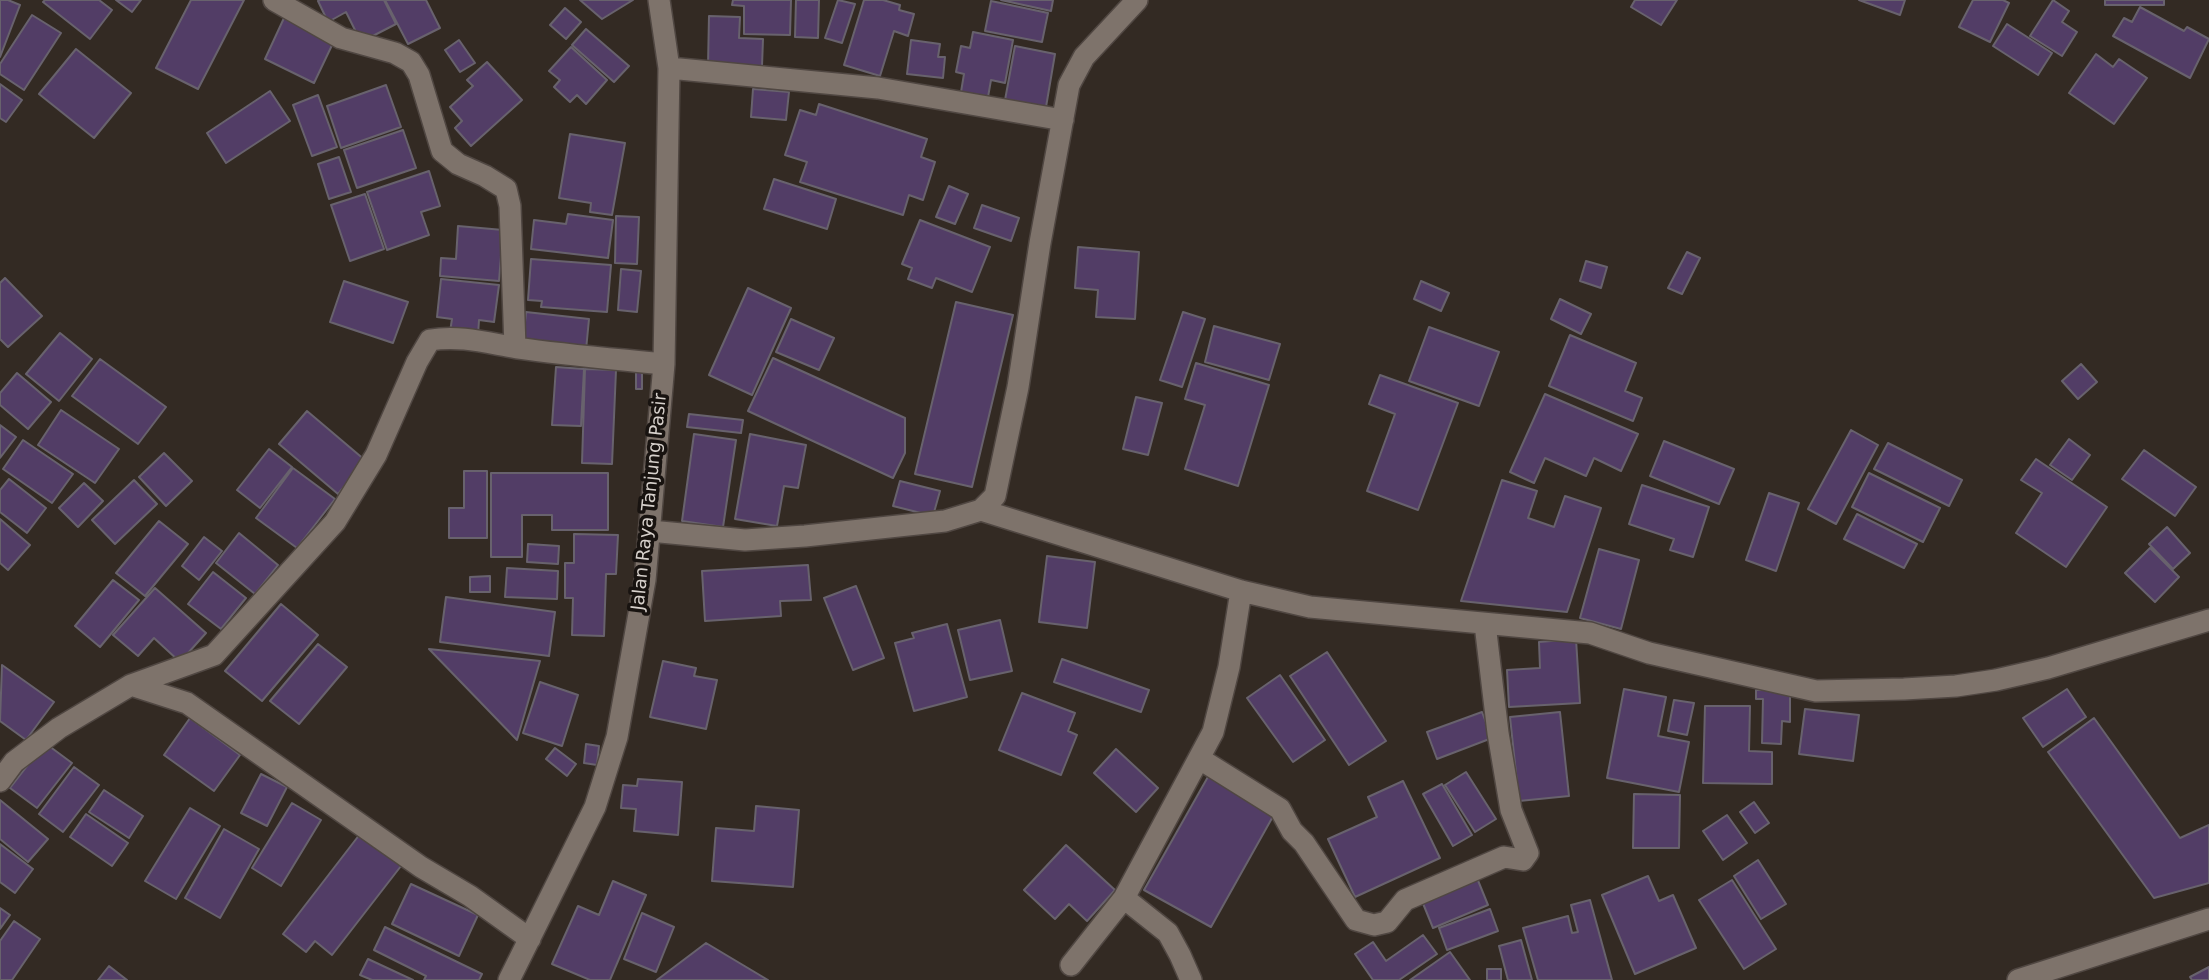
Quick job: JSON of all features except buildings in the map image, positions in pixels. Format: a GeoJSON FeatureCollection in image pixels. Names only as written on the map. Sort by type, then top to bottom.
{"type":"FeatureCollection","features":[{"type":"Feature","properties":{"kind":"street"},"geometry":{"type":"LineString","coordinates":[[274,0],[341,38],[395,52],[411,62],[419,75],[442,151],[458,163],[506,189],[510,206],[515,348]]}},
{"type":"Feature","properties":{"kind":"street","name":"Jalan Raya Tanjung Pasir"},"geometry":{"type":"LineString","coordinates":[[509,980],[595,807],[617,737],[645,580],[664,364],[669,68],[659,0]]}},
{"type":"Feature","properties":{"kind":"street"},"geometry":{"type":"LineString","coordinates":[[650,531],[745,540],[805,536],[945,521],[981,510],[995,496],[1018,387],[1042,229],[1069,85],[1084,57],[1137,0]]}},
{"type":"Feature","properties":{"kind":"street"},"geometry":{"type":"LineString","coordinates":[[669,68],[878,88],[1063,120]]}},
{"type":"Feature","properties":{"kind":"street"},"geometry":{"type":"LineString","coordinates":[[0,781],[14,762],[59,727],[131,685],[214,654],[335,522],[376,455],[417,362],[430,340],[479,340],[515,348],[664,364]]}},
{"type":"Feature","properties":{"kind":"street"},"geometry":{"type":"LineString","coordinates":[[981,510],[1241,591],[1310,607],[1591,633],[1649,653],[1816,691],[1956,686],[1996,680],[2048,668],[2209,620]]}},
{"type":"Feature","properties":{"kind":"street"},"geometry":{"type":"LineString","coordinates":[[1071,965],[1124,898],[1213,732],[1229,667],[1241,591]]}},
{"type":"Feature","properties":{"kind":"street"},"geometry":{"type":"LineString","coordinates":[[1200,759],[1279,809],[1356,920],[1374,925],[1387,922],[1405,900],[1504,857],[1524,860],[1528,853],[1511,810],[1498,733],[1485,624]]}},
{"type":"Feature","properties":{"kind":"street"},"geometry":{"type":"LineString","coordinates":[[131,685],[187,703],[421,867],[470,896],[530,939]]}},
{"type":"Feature","properties":{"kind":"street"},"geometry":{"type":"LineString","coordinates":[[1124,898],[1168,933],[1191,980]]}},
{"type":"Feature","properties":{"kind":"street"},"geometry":{"type":"LineString","coordinates":[[2018,980],[2209,919]]}}]}
